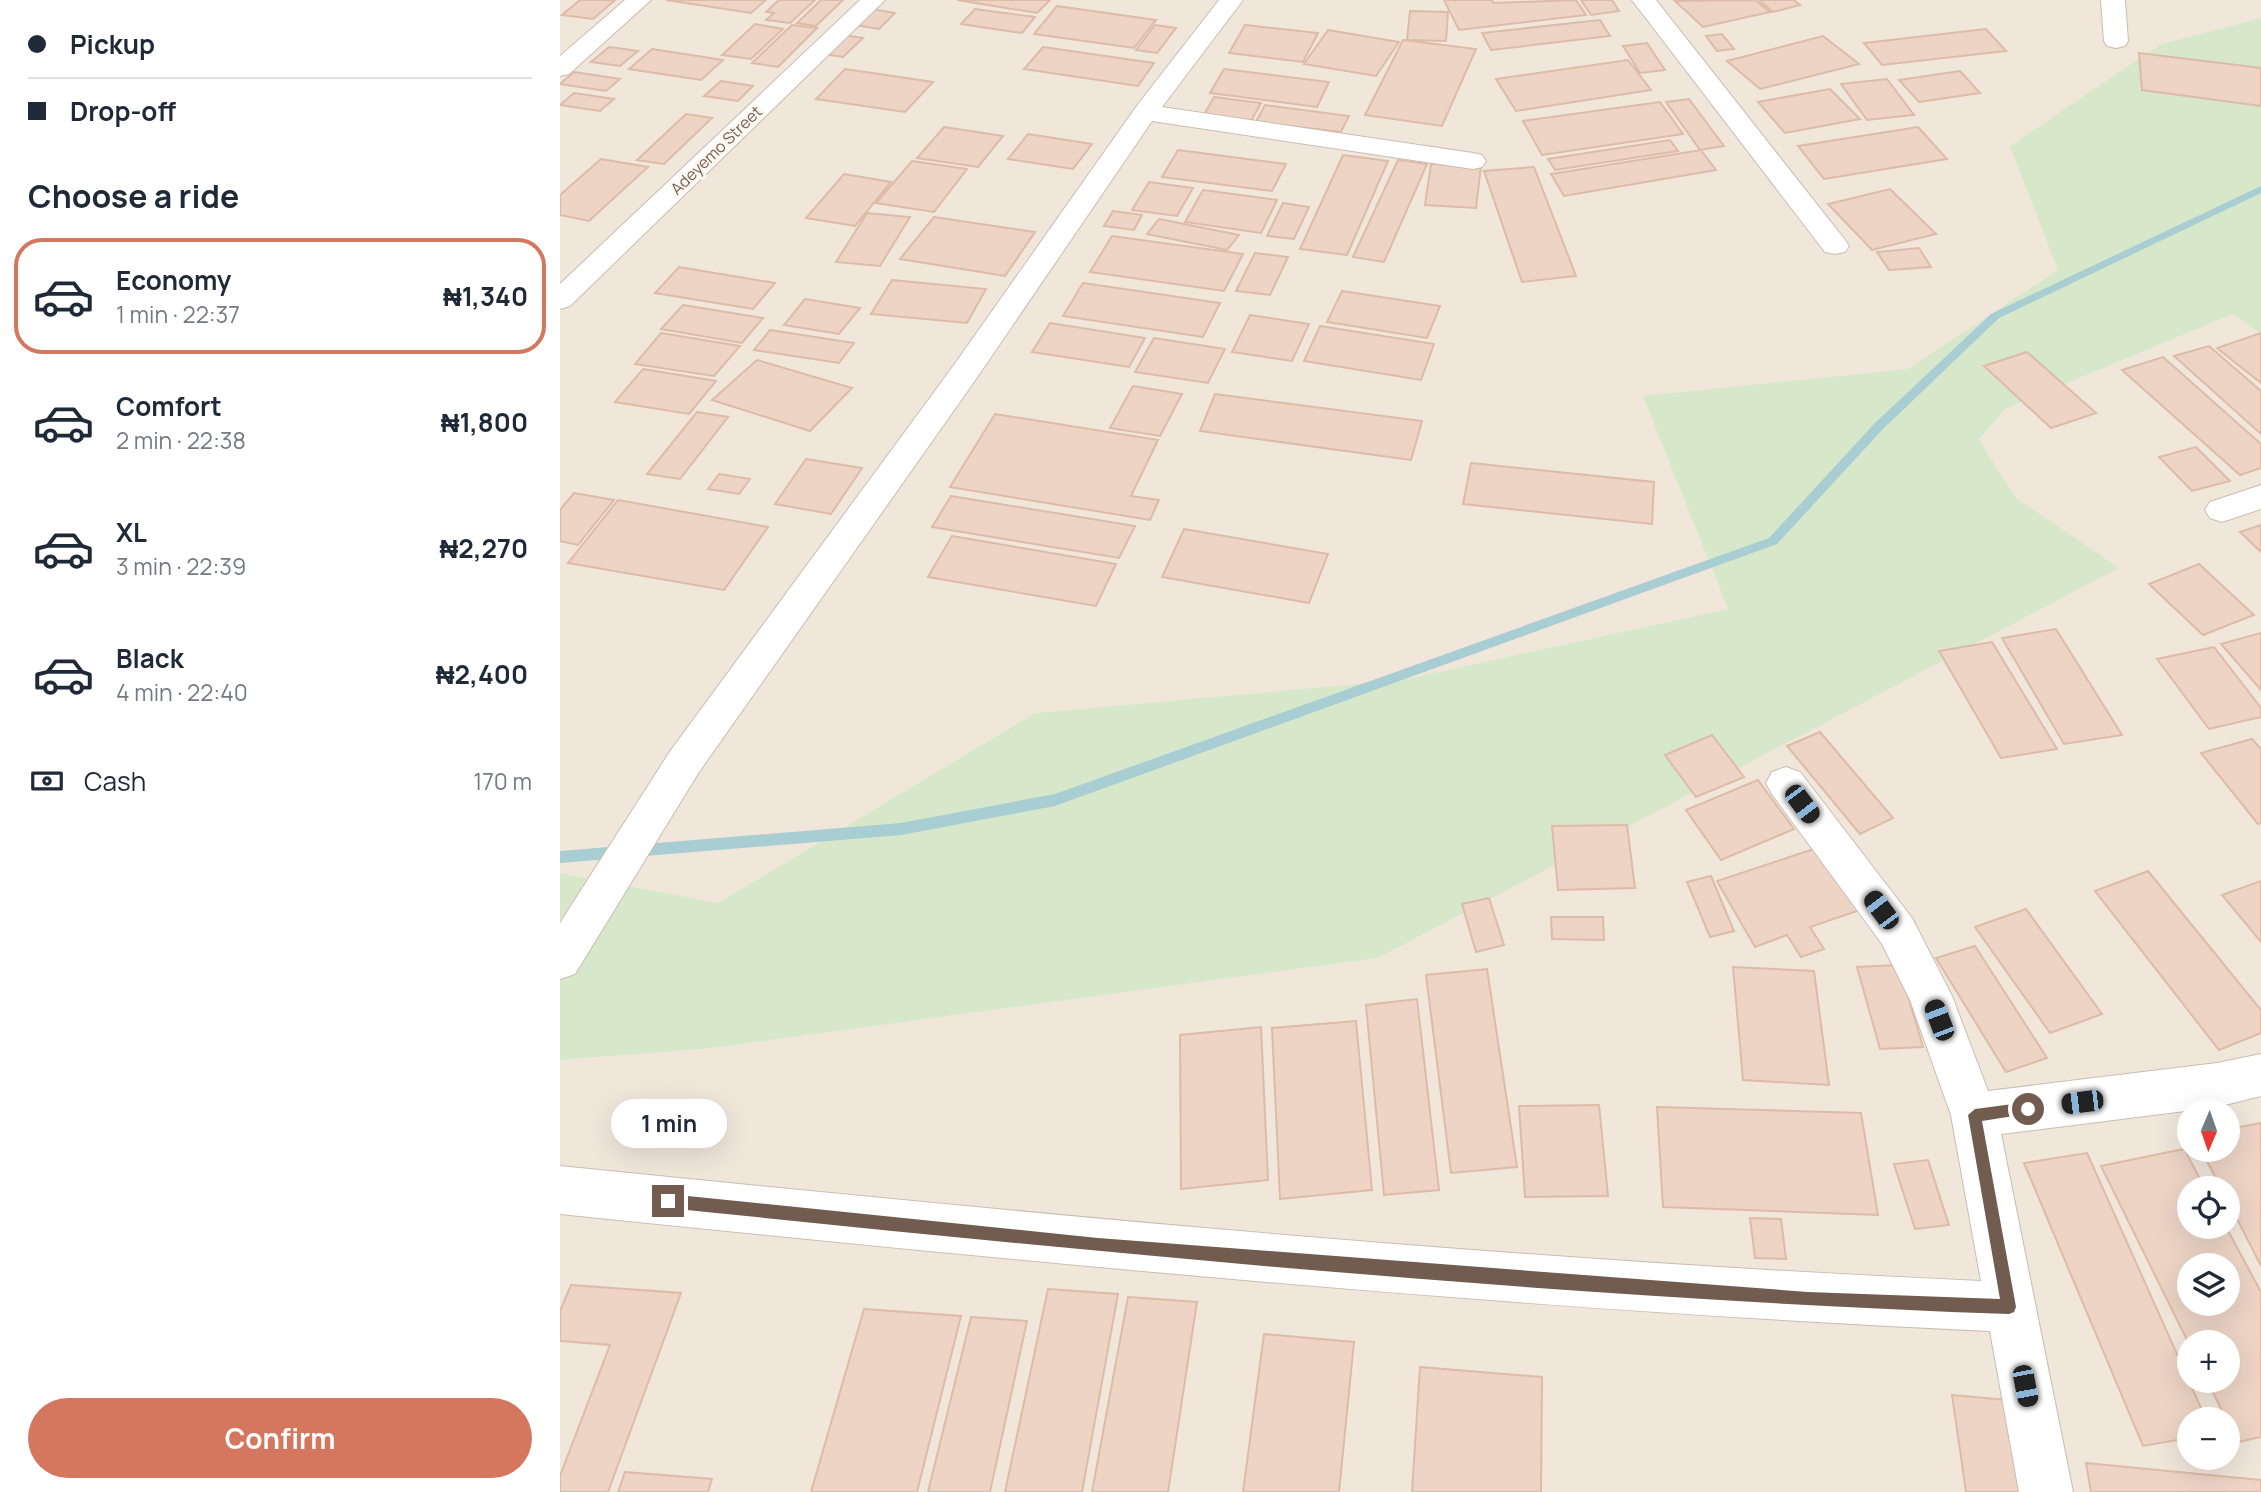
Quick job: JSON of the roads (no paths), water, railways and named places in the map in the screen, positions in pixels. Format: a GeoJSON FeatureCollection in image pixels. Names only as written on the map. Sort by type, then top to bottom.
{"type":"FeatureCollection","features":[{"type":"Feature","properties":{"kind":"street"},"geometry":{"type":"LineString","coordinates":[[560,69],[639,0]]}},
{"type":"Feature","properties":{"kind":"street","name":"Adeyemo Street"},"geometry":{"type":"LineString","coordinates":[[560,300],[873,0]]}},
{"type":"Feature","properties":{"kind":"street"},"geometry":{"type":"LineString","coordinates":[[560,960],[693,750],[957,383],[1145,112],[1231,0]]}},
{"type":"Feature","properties":{"kind":"street"},"geometry":{"type":"LineString","coordinates":[[1644,0],[1835,246]]}},
{"type":"Feature","properties":{"kind":"street"},"geometry":{"type":"LineString","coordinates":[[2113,0],[2116,41]]}},
{"type":"Feature","properties":{"kind":"street"},"geometry":{"type":"LineString","coordinates":[[1145,112],[1473,161]]}},
{"type":"Feature","properties":{"kind":"street"},"geometry":{"type":"LineString","coordinates":[[2222,510],[2261,497]]}},
{"type":"Feature","properties":{"kind":"street"},"geometry":{"type":"LineString","coordinates":[[1786,783],[1897,931],[1930,996],[1975,1115],[2009,1307],[2046,1492]]}},
{"type":"Feature","properties":{"kind":"street"},"geometry":{"type":"LineString","coordinates":[[1975,1115],[2217,1085],[2261,1074]]}},
{"type":"Feature","properties":{"kind":"street"},"geometry":{"type":"LineString","coordinates":[[560,1190],[1098,1245],[1808,1299],[2009,1307]]}},
{"type":"Feature","properties":{"kind":"waterway"},"geometry":{"type":"LineString","coordinates":[[560,857],[901,829],[1055,800],[1773,541],[1878,427],[1995,316],[2261,189]]}}]}
